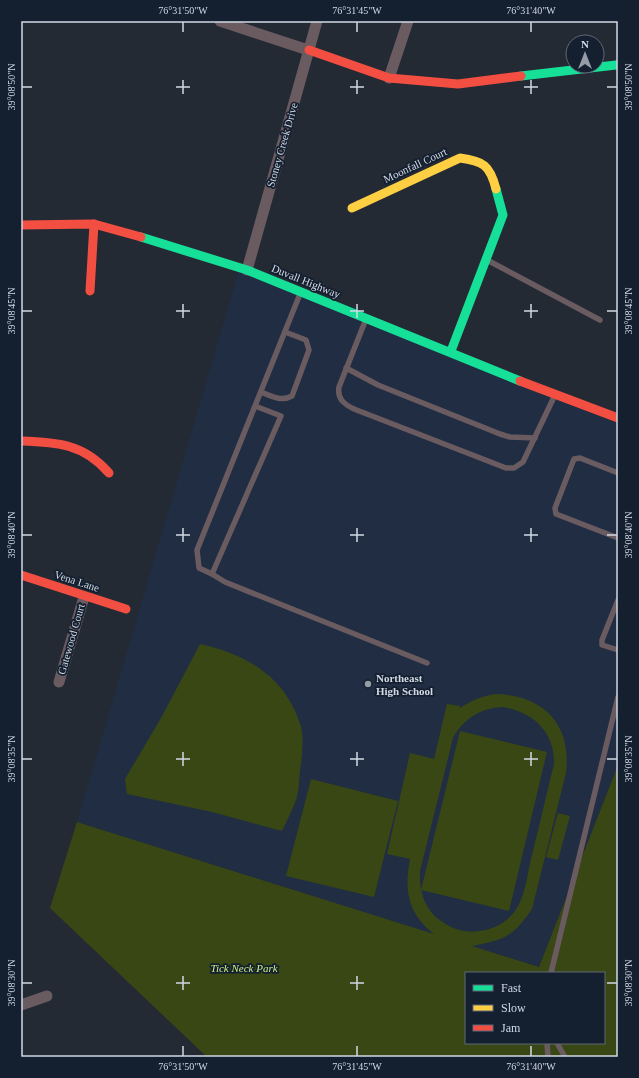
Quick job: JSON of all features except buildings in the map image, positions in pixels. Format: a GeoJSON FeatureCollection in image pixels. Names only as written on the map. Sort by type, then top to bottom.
{"type":"FeatureCollection","features":[{"type":"Feature","properties":{"kind":"street"},"geometry":{"type":"LineString","coordinates":[[220,21],[389,78],[458,84],[616,65]]}},
{"type":"Feature","properties":{"kind":"street","name":"Stoney Creek Drive"},"geometry":{"type":"LineString","coordinates":[[247,270],[316,21]]}},
{"type":"Feature","properties":{"kind":"street"},"geometry":{"type":"LineString","coordinates":[[389,78],[408,21]]}},
{"type":"Feature","properties":{"kind":"street","name":"Moonfall Court"},"geometry":{"type":"LineString","coordinates":[[352,208],[460,158],[476,160],[487,166],[495,185],[503,216],[451,351]]}},
{"type":"Feature","properties":{"kind":"street"},"geometry":{"type":"LineString","coordinates":[[90,291],[94,224]]}},
{"type":"Feature","properties":{"kind":"street","name":"Duvall Highway"},"geometry":{"type":"LineString","coordinates":[[21,225],[94,224],[110,227],[247,270],[618,418]]}},
{"type":"Feature","properties":{"kind":"street"},"geometry":{"type":"LineString","coordinates":[[21,441],[66,444],[92,456],[104,466],[109,473]]}},
{"type":"Feature","properties":{"kind":"street","name":"Vena Lane"},"geometry":{"type":"LineString","coordinates":[[21,575],[84,597],[126,609]]}},
{"type":"Feature","properties":{"kind":"street","name":"Gatewood Court"},"geometry":{"type":"LineString","coordinates":[[59,682],[84,597]]}},
{"type":"Feature","properties":{"kind":"street"},"geometry":{"type":"LineString","coordinates":[[21,1005],[47,996]]}},
{"type":"Feature","properties":{"kind":"lane"},"geometry":{"type":"LineString","coordinates":[[486,260],[600,320]]}},
{"type":"Feature","properties":{"kind":"lane"},"geometry":{"type":"LineString","coordinates":[[301,291],[197,550],[199,568],[225,582],[427,663]]}},
{"type":"Feature","properties":{"kind":"lane"},"geometry":{"type":"LineString","coordinates":[[366,318],[346,368],[338,394],[347,405],[506,468],[514,468],[523,462],[555,394]]}},
{"type":"Feature","properties":{"kind":"lane"},"geometry":{"type":"LineString","coordinates":[[260,392],[277,398],[288,398],[292,396],[309,350],[306,340],[285,332]]}},
{"type":"Feature","properties":{"kind":"lane"},"geometry":{"type":"LineString","coordinates":[[346,368],[378,385],[500,434],[521,438],[535,438]]}},
{"type":"Feature","properties":{"kind":"lane"},"geometry":{"type":"LineString","coordinates":[[212,574],[281,416],[255,406]]}},
{"type":"Feature","properties":{"kind":"lane"},"geometry":{"type":"LineString","coordinates":[[618,473],[580,458],[574,459],[555,508],[556,514],[618,538]]}},
{"type":"Feature","properties":{"kind":"lane"},"geometry":{"type":"LineString","coordinates":[[618,600],[602,640],[602,645],[618,650]]}},
{"type":"Feature","properties":{"kind":"lane"},"geometry":{"type":"LineString","coordinates":[[551,972],[618,696]]}},
{"type":"Feature","properties":{"kind":"lane"},"geometry":{"type":"LineString","coordinates":[[547,1044],[548,1057]]}},
{"type":"Feature","properties":{"kind":"lane"},"geometry":{"type":"LineString","coordinates":[[558,1044],[565,1057]]}},
{"type":"Feature","properties":{"kind":"shaded area","name":"Northeast High School"},"geometry":{"type":"Polygon","coordinates":[[[239,270],[618,424],[618,765],[539,967],[77,822],[239,270]]]}},
{"type":"Feature","properties":{"kind":"green space"},"geometry":{"type":"Polygon","coordinates":[[[200,644],[234,654],[263,671],[286,695],[295,710],[301,727],[303,743],[298,791],[292,810],[282,831],[212,812],[127,794],[125,779],[161,718],[200,644]]]}},
{"type":"Feature","properties":{"kind":"green space","name":"Tick Neck Park"},"geometry":{"type":"Polygon","coordinates":[[[496,694],[513,696],[528,700],[541,707],[551,716],[559,727],[567,756],[566,773],[532,909],[519,926],[507,936],[492,942],[472,946],[539,967],[618,765],[618,1057],[207,1057],[50,908],[77,822],[434,934],[419,919],[414,911],[408,895],[408,868],[410,859],[387,854],[410,753],[434,759],[447,704],[460,706],[460,708],[477,699],[496,694]],[[503,707],[487,709],[474,715],[457,731],[453,738],[420,871],[424,901],[432,913],[444,923],[462,931],[482,931],[491,928],[500,924],[515,911],[525,886],[554,764],[551,742],[546,733],[533,719],[514,710],[503,707]]]}},
{"type":"Feature","properties":{"kind":"green space"},"geometry":{"type":"Polygon","coordinates":[[[460,731],[547,752],[509,911],[421,890],[460,731]]]}},
{"type":"Feature","properties":{"kind":"green space"},"geometry":{"type":"Polygon","coordinates":[[[311,779],[398,801],[374,897],[286,876],[311,779]]]}},
{"type":"Feature","properties":{"kind":"green space"},"geometry":{"type":"Polygon","coordinates":[[[558,813],[570,816],[558,860],[546,857],[558,813]]]}},
{"type":"Feature","properties":{"kind":"traffic: fast"},"geometry":{"type":"LineString","coordinates":[[521,76],[616,65]]}},
{"type":"Feature","properties":{"kind":"traffic: fast"},"geometry":{"type":"LineString","coordinates":[[451,351],[503,215],[496,189]]}},
{"type":"Feature","properties":{"kind":"traffic: fast"},"geometry":{"type":"LineString","coordinates":[[141,237],[247,270],[520,381]]}},
{"type":"Feature","properties":{"kind":"traffic: slow"},"geometry":{"type":"LineString","coordinates":[[352,208],[460,158],[480,163],[488,169],[496,189]]}},
{"type":"Feature","properties":{"kind":"traffic: jam"},"geometry":{"type":"LineString","coordinates":[[309,50],[389,78],[458,84],[521,76]]}},
{"type":"Feature","properties":{"kind":"traffic: jam"},"geometry":{"type":"LineString","coordinates":[[21,225],[94,224],[141,237]]}},
{"type":"Feature","properties":{"kind":"traffic: jam"},"geometry":{"type":"LineString","coordinates":[[90,291],[94,224]]}},
{"type":"Feature","properties":{"kind":"traffic: jam"},"geometry":{"type":"LineString","coordinates":[[520,381],[618,418]]}},
{"type":"Feature","properties":{"kind":"traffic: jam"},"geometry":{"type":"LineString","coordinates":[[21,441],[46,442],[69,446],[90,456],[100,463],[109,473]]}},
{"type":"Feature","properties":{"kind":"traffic: jam"},"geometry":{"type":"LineString","coordinates":[[21,575],[126,609]]}},
{"type":"Feature","properties":{"kind":"place","name":"Northeast High School"},"geometry":{"type":"Point","coordinates":[368,684]}}]}
